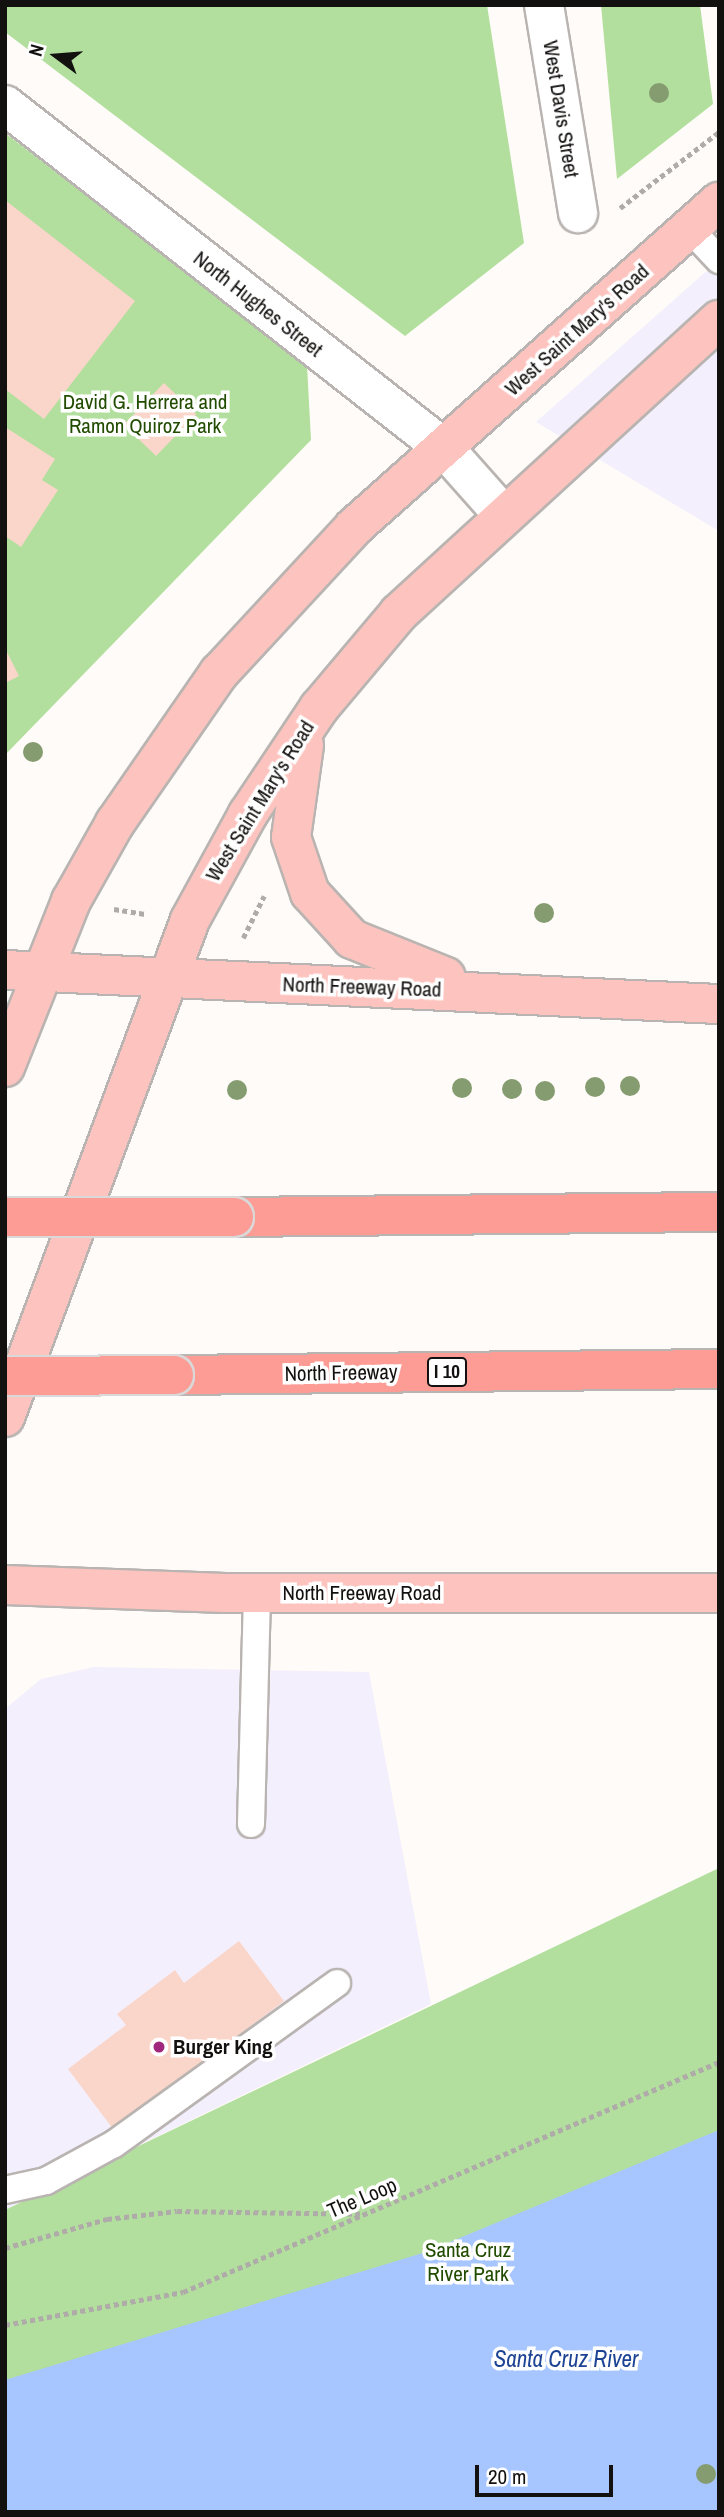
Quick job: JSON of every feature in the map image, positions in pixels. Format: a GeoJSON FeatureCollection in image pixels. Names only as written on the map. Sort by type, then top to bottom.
{"type":"FeatureCollection","features":[{"type":"Feature","properties":{"kind":"highway"},"geometry":{"type":"LineString","coordinates":[[5,1217],[719,1212]]}},
{"type":"Feature","properties":{"kind":"highway","name":"North Freeway"},"geometry":{"type":"LineString","coordinates":[[5,1376],[719,1369]]}},
{"type":"Feature","properties":{"kind":"main road","name":"West Saint Mary's Road"},"geometry":{"type":"LineString","coordinates":[[5,1067],[23,971],[115,823],[219,673],[354,527],[445,449],[719,202]]}},
{"type":"Feature","properties":{"kind":"main road","name":"West Saint Mary's Road"},"geometry":{"type":"LineString","coordinates":[[5,1417],[167,978],[212,876],[319,708],[398,613],[501,512],[719,320]]}},
{"type":"Feature","properties":{"kind":"main road"},"geometry":{"type":"LineString","coordinates":[[319,708],[297,764],[291,837],[298,866],[328,919],[383,956],[513,992]]}},
{"type":"Feature","properties":{"kind":"main road","name":"North Freeway Road"},"geometry":{"type":"LineString","coordinates":[[23,971],[513,992],[719,1004]]}},
{"type":"Feature","properties":{"kind":"main road","name":"North Freeway Road"},"geometry":{"type":"LineString","coordinates":[[5,1585],[257,1593],[719,1594]]}},
{"type":"Feature","properties":{"kind":"street","name":"West Davis Street"},"geometry":{"type":"LineString","coordinates":[[544,5],[596,212]]}},
{"type":"Feature","properties":{"kind":"street","name":"North Hughes Street"},"geometry":{"type":"LineString","coordinates":[[5,104],[445,449],[501,512]]}},
{"type":"Feature","properties":{"kind":"lane"},"geometry":{"type":"LineString","coordinates":[[689,228],[719,260]]}},
{"type":"Feature","properties":{"kind":"lane"},"geometry":{"type":"LineString","coordinates":[[251,1824],[257,1593]]}},
{"type":"Feature","properties":{"kind":"lane"},"geometry":{"type":"LineString","coordinates":[[5,2190],[46,2182],[114,2144],[337,1983]]}},
{"type":"Feature","properties":{"kind":"path"},"geometry":{"type":"LineString","coordinates":[[596,212],[719,132]]}},
{"type":"Feature","properties":{"kind":"path"},"geometry":{"type":"LineString","coordinates":[[238,948],[272,882]]}},
{"type":"Feature","properties":{"kind":"path"},"geometry":{"type":"LineString","coordinates":[[99,907],[162,917]]}},
{"type":"Feature","properties":{"kind":"path","name":"The Loop"},"geometry":{"type":"LineString","coordinates":[[5,2325],[183,2292],[719,2062]]}},
{"type":"Feature","properties":{"kind":"path"},"geometry":{"type":"LineString","coordinates":[[5,2248],[107,2219],[177,2211],[365,2214]]}},
{"type":"Feature","properties":{"kind":"shaded area"},"geometry":{"type":"Polygon","coordinates":[[[719,260],[719,531],[536,422],[719,260]]]}},
{"type":"Feature","properties":{"kind":"shaded area"},"geometry":{"type":"Polygon","coordinates":[[[94,1667],[369,1672],[431,2004],[5,2210],[5,1709],[41,1679],[94,1667]]]}},
{"type":"Feature","properties":{"kind":"green space"},"geometry":{"type":"Polygon","coordinates":[[[5,5],[487,5],[524,243],[405,336],[5,32],[5,5]]]}},
{"type":"Feature","properties":{"kind":"green space"},"geometry":{"type":"Polygon","coordinates":[[[601,5],[700,5],[713,104],[617,179],[601,5]]]}},
{"type":"Feature","properties":{"kind":"green space","name":"David G. Herrera and Ramon Quiroz Park"},"geometry":{"type":"Polygon","coordinates":[[[5,133],[307,365],[311,440],[5,755],[5,133]]]}},
{"type":"Feature","properties":{"kind":"green space","name":"Santa Cruz River Park"},"geometry":{"type":"Polygon","coordinates":[[[719,1868],[719,2512],[5,2512],[5,2210],[719,1868]]]}},
{"type":"Feature","properties":{"kind":"water","name":"Santa Cruz River"},"geometry":{"type":"Polygon","coordinates":[[[719,2130],[719,2512],[5,2512],[5,2380],[426,2252],[719,2130]]]}},
{"type":"Feature","properties":{"kind":"building"},"geometry":{"type":"Polygon","coordinates":[[[5,200],[135,301],[44,419],[5,389],[5,200]]]}},
{"type":"Feature","properties":{"kind":"building"},"geometry":{"type":"Polygon","coordinates":[[[164,383],[196,414],[156,456],[124,425],[164,383]]]}},
{"type":"Feature","properties":{"kind":"building"},"geometry":{"type":"Polygon","coordinates":[[[5,427],[55,459],[42,480],[58,490],[21,547],[5,536],[5,427]]]}},
{"type":"Feature","properties":{"kind":"building"},"geometry":{"type":"Polygon","coordinates":[[[5,648],[19,676],[5,683],[5,648]]]}},
{"type":"Feature","properties":{"kind":"building","name":"Burger King"},"geometry":{"type":"Polygon","coordinates":[[[239,1941],[284,2001],[113,2129],[68,2069],[126,2025],[117,2014],[175,1970],[184,1983],[239,1941]]]}},
{"type":"Feature","properties":{"kind":"place","name":"Burger King"},"geometry":{"type":"Point","coordinates":[159,2047]}}]}
